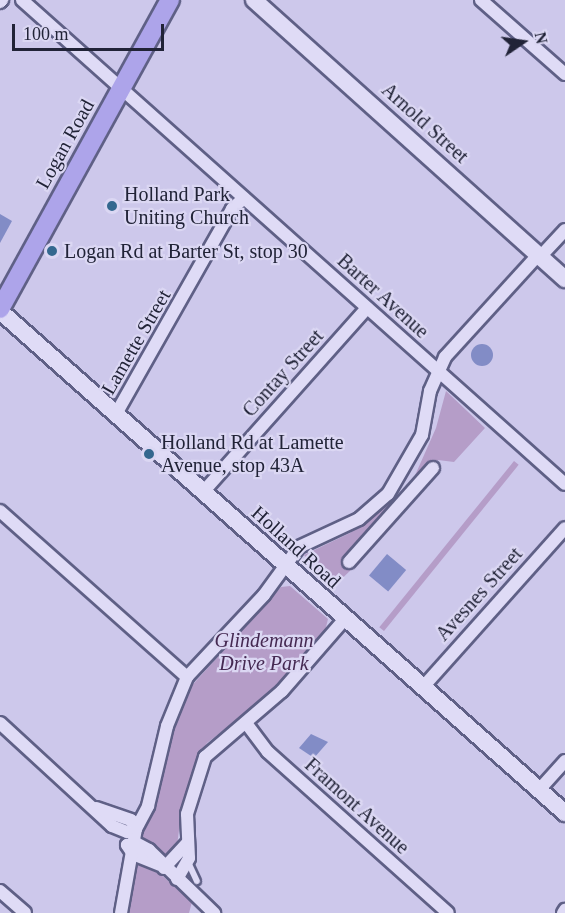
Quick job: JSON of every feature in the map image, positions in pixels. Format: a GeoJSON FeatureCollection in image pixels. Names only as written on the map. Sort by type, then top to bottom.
{"type":"FeatureCollection","features":[{"type":"Feature","properties":{"kind":"main road","name":"Logan Road"},"geometry":{"type":"LineString","coordinates":[[0,310],[170,0]]}},
{"type":"Feature","properties":{"kind":"main road","name":"Arnold Street"},"geometry":{"type":"LineString","coordinates":[[254,0],[565,279]]}},
{"type":"Feature","properties":{"kind":"main road","name":"Holland Road"},"geometry":{"type":"LineString","coordinates":[[0,310],[204,491],[283,566],[565,813]]}},
{"type":"Feature","properties":{"kind":"street","name":"Barter Avenue"},"geometry":{"type":"LineString","coordinates":[[22,0],[565,484]]}},
{"type":"Feature","properties":{"kind":"street"},"geometry":{"type":"LineString","coordinates":[[481,0],[565,74]]}},
{"type":"Feature","properties":{"kind":"street","name":"Lamette Street"},"geometry":{"type":"LineString","coordinates":[[116,414],[232,209],[244,198]]}},
{"type":"Feature","properties":{"kind":"street"},"geometry":{"type":"LineString","coordinates":[[121,913],[125,875],[132,847],[131,827],[150,790],[167,726],[188,677],[264,595],[299,547],[359,519],[391,491],[422,435],[437,371],[565,230]]}},
{"type":"Feature","properties":{"kind":"street","name":"Contay Street"},"geometry":{"type":"LineString","coordinates":[[204,491],[367,308]]}},
{"type":"Feature","properties":{"kind":"street"},"geometry":{"type":"LineString","coordinates":[[349,562],[434,468]]}},
{"type":"Feature","properties":{"kind":"street"},"geometry":{"type":"LineString","coordinates":[[391,491],[404,501]]}},
{"type":"Feature","properties":{"kind":"street"},"geometry":{"type":"LineString","coordinates":[[0,511],[188,677]]}},
{"type":"Feature","properties":{"kind":"street","name":"Avesnes Street"},"geometry":{"type":"LineString","coordinates":[[423,687],[565,528]]}},
{"type":"Feature","properties":{"kind":"street"},"geometry":{"type":"LineString","coordinates":[[177,879],[188,862],[188,809],[203,761],[216,744],[246,723],[282,691],[344,620]]}},
{"type":"Feature","properties":{"kind":"street"},"geometry":{"type":"LineString","coordinates":[[0,723],[96,808],[112,826],[131,827]]}},
{"type":"Feature","properties":{"kind":"street","name":"Framont Avenue"},"geometry":{"type":"LineString","coordinates":[[246,723],[266,750],[448,913]]}},
{"type":"Feature","properties":{"kind":"street"},"geometry":{"type":"LineString","coordinates":[[539,790],[565,761]]}},
{"type":"Feature","properties":{"kind":"street"},"geometry":{"type":"LineString","coordinates":[[162,866],[188,842]]}},
{"type":"Feature","properties":{"kind":"street"},"geometry":{"type":"LineString","coordinates":[[132,847],[162,866],[214,913]]}},
{"type":"Feature","properties":{"kind":"street"},"geometry":{"type":"LineString","coordinates":[[0,891],[25,913]]}},
{"type":"Feature","properties":{"kind":"lane"},"geometry":{"type":"LineString","coordinates":[[188,862],[197,881]]}},
{"type":"Feature","properties":{"kind":"green space"},"geometry":{"type":"Polygon","coordinates":[[[446,391],[485,428],[454,462],[438,460],[409,489],[436,428],[446,391]]]}},
{"type":"Feature","properties":{"kind":"green space"},"geometry":{"type":"Polygon","coordinates":[[[514,461],[519,465],[384,631],[379,627],[514,461]]]}},
{"type":"Feature","properties":{"kind":"green space"},"geometry":{"type":"Polygon","coordinates":[[[388,503],[391,506],[343,560],[352,569],[332,588],[304,555],[350,533],[388,503]]]}},
{"type":"Feature","properties":{"kind":"green space","name":"Glindemann Drive Park"},"geometry":{"type":"Polygon","coordinates":[[[290,586],[328,619],[325,631],[265,698],[207,743],[196,761],[181,814],[177,846],[158,872],[192,902],[189,913],[128,913],[129,877],[143,840],[140,834],[186,692],[281,587],[290,586]]]}},
{"type":"Feature","properties":{"kind":"building"},"geometry":{"type":"Polygon","coordinates":[[[0,214],[12,221],[0,243],[0,214]]]}},
{"type":"Feature","properties":{"kind":"building"},"geometry":{"type":"Polygon","coordinates":[[[482,344],[490,347],[493,355],[490,363],[482,366],[474,363],[471,355],[474,347],[482,344]]]}},
{"type":"Feature","properties":{"kind":"building"},"geometry":{"type":"Polygon","coordinates":[[[387,554],[406,570],[388,592],[369,575],[387,554]]]}},
{"type":"Feature","properties":{"kind":"building"},"geometry":{"type":"Polygon","coordinates":[[[311,734],[328,742],[314,758],[299,748],[311,734]]]}},
{"type":"Feature","properties":{"kind":"place","name":"Holland Park Uniting Church"},"geometry":{"type":"Point","coordinates":[112,206]}},
{"type":"Feature","properties":{"kind":"place","name":"Logan Rd at Barter St, stop 30"},"geometry":{"type":"Point","coordinates":[52,251]}},
{"type":"Feature","properties":{"kind":"place","name":"Holland Rd at Lamette Avenue, stop 43A"},"geometry":{"type":"Point","coordinates":[149,454]}}]}
